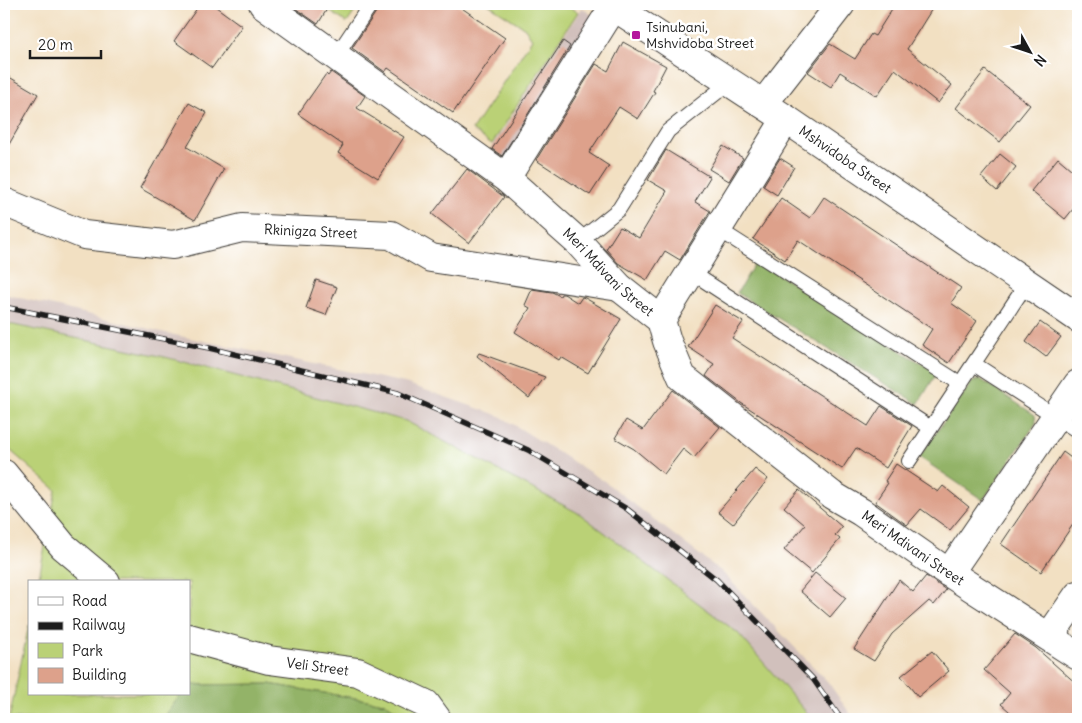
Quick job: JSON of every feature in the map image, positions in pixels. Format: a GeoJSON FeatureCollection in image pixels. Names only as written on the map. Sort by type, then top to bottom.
{"type":"FeatureCollection","features":[{"type":"Feature","properties":{"kind":"street","name":"Meri Mdivani Street"},"geometry":{"type":"LineString","coordinates":[[264,4],[506,178],[578,242],[619,287],[661,320],[667,341],[682,377],[832,494],[949,573],[1078,656]]}},
{"type":"Feature","properties":{"kind":"street"},"geometry":{"type":"LineString","coordinates":[[763,104],[840,4]]}},
{"type":"Feature","properties":{"kind":"street"},"geometry":{"type":"LineString","coordinates":[[506,178],[612,5]]}},
{"type":"Feature","properties":{"kind":"street","name":"Mshvidoba Street"},"geometry":{"type":"LineString","coordinates":[[612,5],[786,119],[1078,318]]}},
{"type":"Feature","properties":{"kind":"street"},"geometry":{"type":"LineString","coordinates":[[661,320],[786,119]]}},
{"type":"Feature","properties":{"kind":"street","name":"Rkinigza Street"},"geometry":{"type":"LineString","coordinates":[[4,202],[84,235],[173,245],[242,228],[391,235],[431,258],[619,287]]}},
{"type":"Feature","properties":{"kind":"street"},"geometry":{"type":"LineString","coordinates":[[949,573],[1078,384]]}},
{"type":"Feature","properties":{"kind":"street"},"geometry":{"type":"LineString","coordinates":[[5,478],[63,546],[104,580]]}},
{"type":"Feature","properties":{"kind":"street"},"geometry":{"type":"LineString","coordinates":[[1049,637],[1078,595]]}},
{"type":"Feature","properties":{"kind":"street","name":"Veli Street"},"geometry":{"type":"LineString","coordinates":[[190,638],[268,660],[358,672],[426,704],[437,719]]}},
{"type":"Feature","properties":{"kind":"lane"},"geometry":{"type":"LineString","coordinates":[[336,56],[371,4]]}},
{"type":"Feature","properties":{"kind":"lane"},"geometry":{"type":"LineString","coordinates":[[578,242],[618,209],[668,131],[730,82]]}},
{"type":"Feature","properties":{"kind":"lane"},"geometry":{"type":"LineString","coordinates":[[718,229],[961,384]]}},
{"type":"Feature","properties":{"kind":"lane"},"geometry":{"type":"LineString","coordinates":[[691,272],[931,428]]}},
{"type":"Feature","properties":{"kind":"lane"},"geometry":{"type":"LineString","coordinates":[[909,461],[1027,283]]}},
{"type":"Feature","properties":{"kind":"lane"},"geometry":{"type":"LineString","coordinates":[[974,364],[1078,430]]}},
{"type":"Feature","properties":{"kind":"shaded area"},"geometry":{"type":"Polygon","coordinates":[[[582,8],[600,20],[511,162],[491,148],[582,8]]]}},
{"type":"Feature","properties":{"kind":"shaded area"},"geometry":{"type":"Polygon","coordinates":[[[4,294],[170,334],[405,383],[500,416],[604,481],[722,572],[828,682],[854,719],[812,719],[738,633],[406,421],[165,357],[4,323],[4,294]]]}},
{"type":"Feature","properties":{"kind":"green space"},"geometry":{"type":"Polygon","coordinates":[[[319,4],[360,4],[347,23],[319,4]]]}},
{"type":"Feature","properties":{"kind":"green space"},"geometry":{"type":"Polygon","coordinates":[[[488,4],[565,4],[578,12],[492,144],[472,130],[532,39],[525,28],[488,4]]]}},
{"type":"Feature","properties":{"kind":"green space"},"geometry":{"type":"Polygon","coordinates":[[[756,261],[937,373],[918,404],[737,293],[756,261]]]}},
{"type":"Feature","properties":{"kind":"green space"},"geometry":{"type":"Polygon","coordinates":[[[4,323],[165,357],[406,421],[580,514],[738,633],[812,719],[410,719],[385,703],[269,684],[190,685],[190,580],[38,580],[56,490],[4,445],[4,323]]]}},
{"type":"Feature","properties":{"kind":"green space"},"geometry":{"type":"Polygon","coordinates":[[[980,379],[1035,415],[1036,423],[983,500],[919,457],[972,382],[980,379]]]}},
{"type":"Feature","properties":{"kind":"green space"},"geometry":{"type":"Polygon","coordinates":[[[28,630],[28,696],[180,696],[163,719],[9,719],[28,630]]]}},
{"type":"Feature","properties":{"kind":"green space"},"geometry":{"type":"Polygon","coordinates":[[[269,684],[385,703],[410,719],[163,719],[180,696],[190,696],[190,685],[269,684]]]}},
{"type":"Feature","properties":{"kind":"building"},"geometry":{"type":"Polygon","coordinates":[[[200,4],[212,4],[242,26],[212,68],[174,41],[200,4]]]}},
{"type":"Feature","properties":{"kind":"building"},"geometry":{"type":"Polygon","coordinates":[[[289,4],[330,4],[318,24],[289,4]]]}},
{"type":"Feature","properties":{"kind":"building"},"geometry":{"type":"Polygon","coordinates":[[[380,4],[456,4],[505,38],[453,113],[388,68],[385,72],[352,48],[380,4]]]}},
{"type":"Feature","properties":{"kind":"building"},"geometry":{"type":"Polygon","coordinates":[[[895,4],[935,4],[907,49],[952,85],[938,103],[895,69],[877,96],[840,72],[831,87],[808,72],[830,44],[855,59],[871,34],[875,36],[895,4]]]}},
{"type":"Feature","properties":{"kind":"building"},"geometry":{"type":"Polygon","coordinates":[[[563,41],[570,46],[502,156],[492,149],[563,41]]]}},
{"type":"Feature","properties":{"kind":"building"},"geometry":{"type":"Polygon","coordinates":[[[623,42],[666,66],[653,91],[655,92],[638,119],[619,107],[589,153],[609,166],[590,195],[536,160],[596,64],[608,71],[623,42]]]}},
{"type":"Feature","properties":{"kind":"building"},"geometry":{"type":"Polygon","coordinates":[[[985,70],[1030,105],[1000,142],[956,108],[985,70]]]}},
{"type":"Feature","properties":{"kind":"building"},"geometry":{"type":"Polygon","coordinates":[[[331,72],[365,96],[357,108],[404,137],[378,178],[338,153],[343,145],[298,114],[326,74],[328,76],[331,72]]]}},
{"type":"Feature","properties":{"kind":"building"},"geometry":{"type":"Polygon","coordinates":[[[4,74],[38,94],[4,153],[4,74]]]}},
{"type":"Feature","properties":{"kind":"building"},"geometry":{"type":"Polygon","coordinates":[[[189,103],[207,113],[187,147],[224,169],[195,220],[140,188],[189,103]]]}},
{"type":"Feature","properties":{"kind":"building"},"geometry":{"type":"Polygon","coordinates":[[[723,146],[743,158],[729,181],[709,169],[723,146]]]}},
{"type":"Feature","properties":{"kind":"building"},"geometry":{"type":"Polygon","coordinates":[[[666,150],[710,177],[695,202],[710,211],[680,260],[665,251],[647,280],[618,263],[606,249],[620,227],[639,238],[667,191],[648,180],[666,150]]]}},
{"type":"Feature","properties":{"kind":"building"},"geometry":{"type":"Polygon","coordinates":[[[1000,154],[1016,167],[997,191],[981,177],[1000,154]]]}},
{"type":"Feature","properties":{"kind":"building"},"geometry":{"type":"Polygon","coordinates":[[[780,158],[794,167],[777,195],[763,186],[780,158]]]}},
{"type":"Feature","properties":{"kind":"building"},"geometry":{"type":"Polygon","coordinates":[[[1058,158],[1078,175],[1078,203],[1065,219],[1031,191],[1058,158]]]}},
{"type":"Feature","properties":{"kind":"building"},"geometry":{"type":"Polygon","coordinates":[[[467,169],[504,197],[469,243],[432,214],[467,169]]]}},
{"type":"Feature","properties":{"kind":"building"},"geometry":{"type":"Polygon","coordinates":[[[824,197],[961,288],[951,303],[977,321],[949,363],[922,345],[932,329],[798,240],[785,260],[753,239],[781,198],[810,218],[824,197]]]}},
{"type":"Feature","properties":{"kind":"building"},"geometry":{"type":"Polygon","coordinates":[[[316,280],[337,287],[326,315],[306,308],[316,280]]]}},
{"type":"Feature","properties":{"kind":"building"},"geometry":{"type":"Polygon","coordinates":[[[532,289],[552,292],[560,296],[564,294],[578,303],[582,297],[585,298],[621,319],[588,373],[561,357],[559,360],[515,332],[530,308],[525,305],[532,289]]]}},
{"type":"Feature","properties":{"kind":"building"},"geometry":{"type":"Polygon","coordinates":[[[715,305],[743,322],[732,338],[868,426],[881,406],[912,426],[886,468],[856,448],[842,469],[741,403],[706,376],[714,364],[688,347],[715,305]]]}},
{"type":"Feature","properties":{"kind":"building"},"geometry":{"type":"Polygon","coordinates":[[[1040,322],[1061,337],[1046,357],[1026,342],[1040,322]]]}},
{"type":"Feature","properties":{"kind":"building"},"geometry":{"type":"Polygon","coordinates":[[[479,353],[545,377],[529,398],[477,356],[479,353]]]}},
{"type":"Feature","properties":{"kind":"building"},"geometry":{"type":"Polygon","coordinates":[[[673,390],[720,427],[694,458],[683,449],[664,474],[634,449],[615,438],[626,420],[643,430],[673,390]]]}},
{"type":"Feature","properties":{"kind":"building"},"geometry":{"type":"Polygon","coordinates":[[[1063,452],[1078,463],[1078,517],[1041,572],[1001,544],[1063,452]]]}},
{"type":"Feature","properties":{"kind":"building"},"geometry":{"type":"Polygon","coordinates":[[[896,464],[938,492],[943,486],[969,507],[950,530],[921,509],[907,525],[875,502],[888,483],[885,481],[896,464]]]}},
{"type":"Feature","properties":{"kind":"building"},"geometry":{"type":"Polygon","coordinates":[[[755,469],[768,479],[733,524],[718,512],[755,469]]]}},
{"type":"Feature","properties":{"kind":"building"},"geometry":{"type":"Polygon","coordinates":[[[799,490],[842,527],[835,535],[840,539],[812,573],[784,550],[805,525],[784,507],[799,490]]]}},
{"type":"Feature","properties":{"kind":"building"},"geometry":{"type":"Polygon","coordinates":[[[815,573],[846,598],[830,617],[800,591],[815,573]]]}},
{"type":"Feature","properties":{"kind":"building"},"geometry":{"type":"Polygon","coordinates":[[[926,576],[946,590],[934,605],[929,601],[892,634],[874,661],[854,649],[899,580],[913,592],[926,576]]]}},
{"type":"Feature","properties":{"kind":"building"},"geometry":{"type":"Polygon","coordinates":[[[1015,634],[1036,648],[1078,685],[1078,719],[1018,719],[1001,704],[1010,693],[984,670],[1015,634]]]}},
{"type":"Feature","properties":{"kind":"building"},"geometry":{"type":"Polygon","coordinates":[[[932,651],[949,671],[918,697],[901,676],[932,651]]]}},
{"type":"Feature","properties":{"kind":"railway"},"geometry":{"type":"LineString","coordinates":[[4,307],[209,348],[398,393],[528,450],[627,509],[717,580],[813,679],[841,719]]}},
{"type":"Feature","properties":{"kind":"place","name":"Tsinubani, Mshvidoba Street"},"geometry":{"type":"Point","coordinates":[636,35]}}]}
